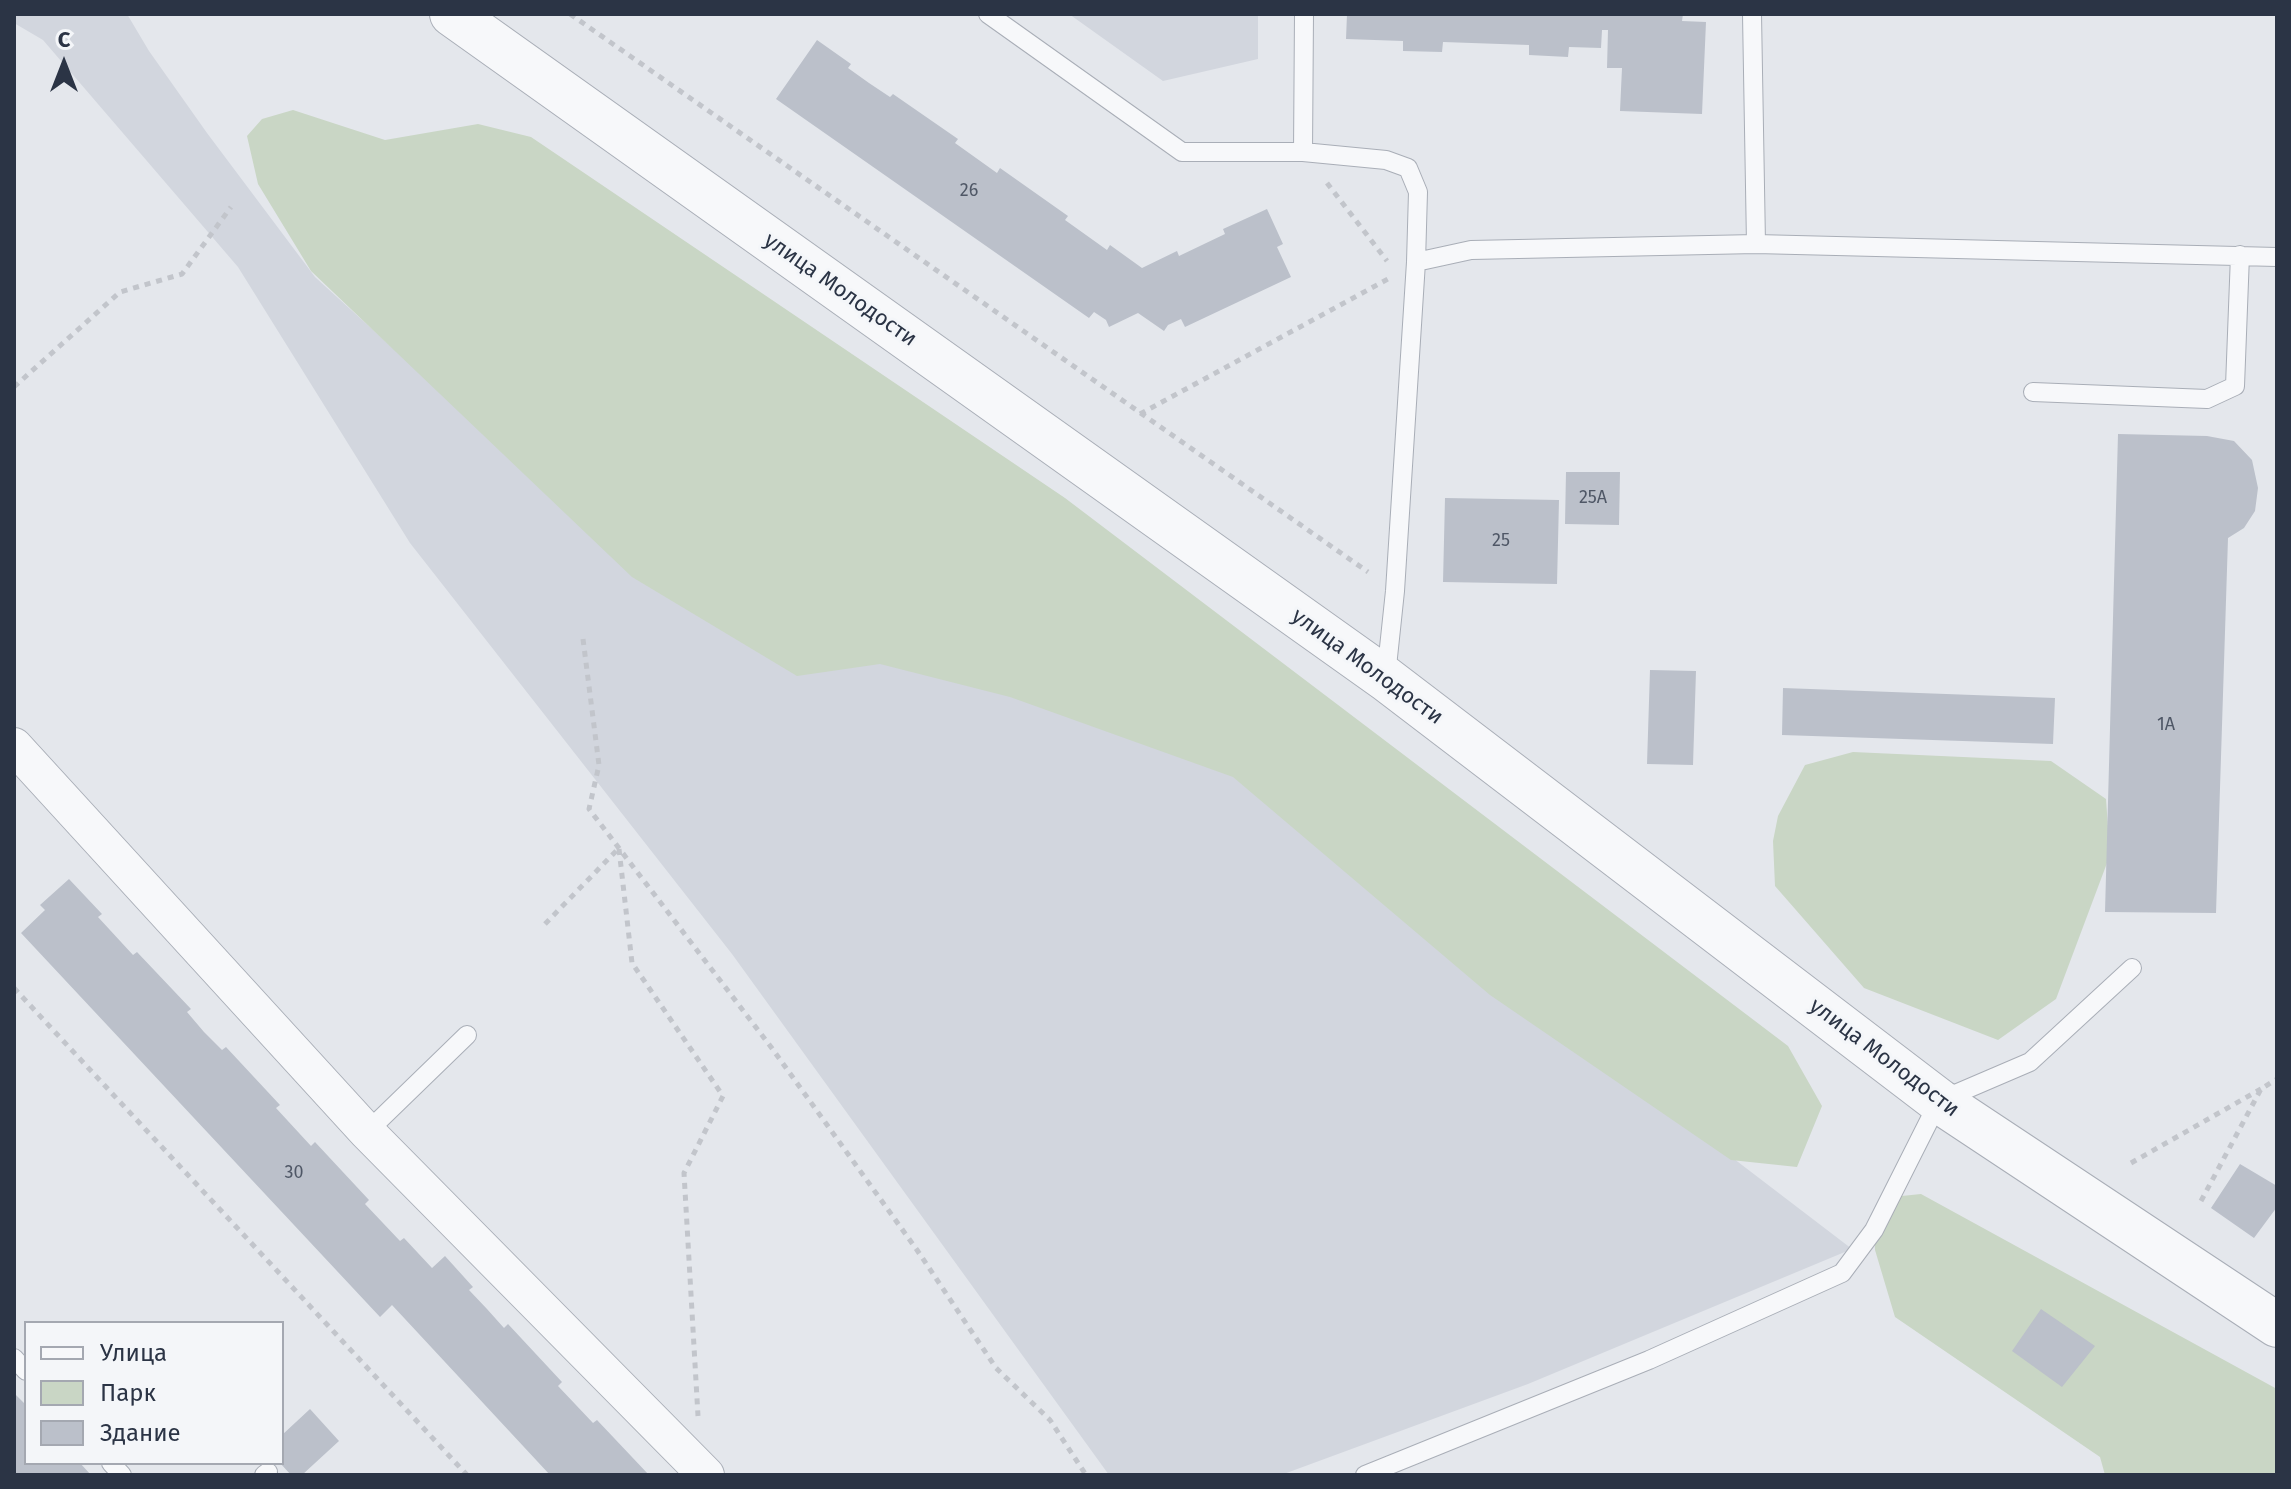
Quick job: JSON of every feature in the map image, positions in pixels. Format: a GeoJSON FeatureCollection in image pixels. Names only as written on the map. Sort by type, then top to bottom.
{"type":"FeatureCollection","features":[{"type":"Feature","properties":{"kind":"street","name":"улица Молодости"},"geometry":{"type":"LineString","coordinates":[[452,14],[1386,679],[1939,1101],[2277,1325]]}},
{"type":"Feature","properties":{"kind":"street"},"geometry":{"type":"LineString","coordinates":[[14,746],[367,1132],[703,1473]]}},
{"type":"Feature","properties":{"kind":"lane"},"geometry":{"type":"LineString","coordinates":[[988,14],[1182,152],[1303,152],[1386,160],[1408,168],[1418,192],[1416,262],[1395,591],[1386,679]]}},
{"type":"Feature","properties":{"kind":"lane"},"geometry":{"type":"LineString","coordinates":[[1303,152],[1304,14]]}},
{"type":"Feature","properties":{"kind":"lane"},"geometry":{"type":"LineString","coordinates":[[1752,14],[1756,244]]}},
{"type":"Feature","properties":{"kind":"lane"},"geometry":{"type":"LineString","coordinates":[[1416,262],[1471,250],[1756,244],[2277,257]]}},
{"type":"Feature","properties":{"kind":"lane"},"geometry":{"type":"LineString","coordinates":[[2033,392],[2207,399],[2235,386],[2240,255]]}},
{"type":"Feature","properties":{"kind":"lane"},"geometry":{"type":"LineString","coordinates":[[1365,1475],[1649,1360],[1842,1273],[1874,1230],[1939,1101],[2030,1062],[2132,968]]}},
{"type":"Feature","properties":{"kind":"lane"},"geometry":{"type":"LineString","coordinates":[[367,1132],[467,1035]]}},
{"type":"Feature","properties":{"kind":"path"},"geometry":{"type":"LineString","coordinates":[[570,14],[1395,591]]}},
{"type":"Feature","properties":{"kind":"path"},"geometry":{"type":"LineString","coordinates":[[1303,152],[1397,274]]}},
{"type":"Feature","properties":{"kind":"path"},"geometry":{"type":"LineString","coordinates":[[14,387],[120,292],[182,274],[231,207]]}},
{"type":"Feature","properties":{"kind":"path"},"geometry":{"type":"LineString","coordinates":[[1139,414],[1416,262]]}},
{"type":"Feature","properties":{"kind":"path"},"geometry":{"type":"LineString","coordinates":[[583,639],[599,765],[589,809],[780,1060],[917,1250],[996,1368],[1050,1420],[1086,1475]]}},
{"type":"Feature","properties":{"kind":"path"},"geometry":{"type":"LineString","coordinates":[[545,924],[619,848]]}},
{"type":"Feature","properties":{"kind":"path"},"geometry":{"type":"LineString","coordinates":[[619,848],[632,963],[723,1096],[684,1173],[703,1473]]}},
{"type":"Feature","properties":{"kind":"path"},"geometry":{"type":"LineString","coordinates":[[14,988],[467,1475]]}},
{"type":"Feature","properties":{"kind":"path"},"geometry":{"type":"LineString","coordinates":[[2131,1163],[2277,1079]]}},
{"type":"Feature","properties":{"kind":"path"},"geometry":{"type":"LineString","coordinates":[[2201,1201],[2261,1089]]}},
{"type":"Feature","properties":{"kind":"shaded area"},"geometry":{"type":"Polygon","coordinates":[[[14,14],[127,14],[207,133],[315,277],[530,473],[893,652],[1209,758],[1852,1249],[1528,1384],[1281,1475],[1109,1475],[732,954],[410,543],[238,267],[43,40],[14,23],[14,14]]]}},
{"type":"Feature","properties":{"kind":"shaded area"},"geometry":{"type":"Polygon","coordinates":[[[1069,14],[1258,14],[1258,59],[1163,81],[1069,14]]]}},
{"type":"Feature","properties":{"kind":"green space"},"geometry":{"type":"Polygon","coordinates":[[[293,110],[385,140],[478,124],[531,137],[1065,498],[1788,1046],[1822,1106],[1797,1167],[1731,1160],[1490,995],[1233,777],[1010,697],[880,664],[797,676],[632,577],[311,271],[258,184],[247,136],[262,119],[293,110]]]}},
{"type":"Feature","properties":{"kind":"green space"},"geometry":{"type":"Polygon","coordinates":[[[1853,752],[2051,761],[2106,799],[2110,855],[2056,999],[1998,1040],[1864,988],[1775,886],[1773,841],[1778,816],[1805,765],[1853,752]]]}},
{"type":"Feature","properties":{"kind":"green space"},"geometry":{"type":"Polygon","coordinates":[[[1921,1194],[2277,1389],[2277,1475],[2105,1475],[2100,1457],[1895,1317],[1875,1250],[1874,1230],[1892,1197],[1921,1194]]]}},
{"type":"Feature","properties":{"kind":"building"},"geometry":{"type":"Polygon","coordinates":[[[1347,14],[1683,14],[1682,21],[1706,22],[1702,114],[1620,111],[1622,68],[1607,68],[1608,30],[1602,30],[1601,48],[1569,47],[1568,57],[1529,55],[1529,45],[1443,42],[1442,52],[1403,51],[1403,41],[1346,39],[1347,14]]]}},
{"type":"Feature","properties":{"kind":"building"},"geometry":{"type":"Polygon","coordinates":[[[817,40],[851,64],[848,68],[869,83],[890,97],[893,94],[958,139],[955,143],[997,173],[1000,168],[1068,216],[1065,220],[1107,250],[1110,245],[1142,268],[1177,251],[1179,256],[1225,234],[1223,229],[1267,209],[1283,244],[1277,247],[1291,277],[1185,327],[1181,319],[1168,325],[1164,331],[1138,313],[1109,327],[1106,320],[1094,312],[1089,318],[776,99],[817,40]]]}},
{"type":"Feature","properties":{"kind":"building"},"geometry":{"type":"Polygon","coordinates":[[[2118,434],[2207,436],[2234,441],[2252,460],[2258,488],[2255,511],[2244,528],[2228,538],[2216,913],[2105,912],[2118,434]]]}},
{"type":"Feature","properties":{"kind":"building"},"geometry":{"type":"Polygon","coordinates":[[[1566,472],[1620,472],[1619,525],[1565,524],[1566,472]]]}},
{"type":"Feature","properties":{"kind":"building"},"geometry":{"type":"Polygon","coordinates":[[[1445,498],[1559,500],[1557,584],[1443,582],[1445,498]]]}},
{"type":"Feature","properties":{"kind":"building"},"geometry":{"type":"Polygon","coordinates":[[[1650,670],[1696,671],[1693,765],[1647,764],[1650,670]]]}},
{"type":"Feature","properties":{"kind":"building"},"geometry":{"type":"Polygon","coordinates":[[[1783,688],[2055,698],[2053,744],[1782,735],[1783,688]]]}},
{"type":"Feature","properties":{"kind":"building"},"geometry":{"type":"Polygon","coordinates":[[[69,879],[102,914],[98,917],[133,955],[137,952],[191,1009],[187,1012],[204,1032],[222,1050],[226,1047],[280,1105],[276,1108],[311,1146],[315,1142],[369,1200],[365,1204],[400,1241],[404,1238],[432,1268],[445,1256],[473,1287],[469,1290],[504,1328],[508,1324],[562,1382],[558,1386],[593,1423],[597,1420],[649,1475],[550,1475],[392,1305],[380,1317],[21,933],[45,910],[40,905],[69,879]]]}},
{"type":"Feature","properties":{"kind":"building"},"geometry":{"type":"Polygon","coordinates":[[[2240,1164],[2277,1186],[2277,1207],[2254,1238],[2211,1208],[2240,1164]]]}},
{"type":"Feature","properties":{"kind":"building"},"geometry":{"type":"Polygon","coordinates":[[[2041,1309],[2095,1346],[2062,1387],[2012,1351],[2041,1309]]]}},
{"type":"Feature","properties":{"kind":"building"},"geometry":{"type":"Polygon","coordinates":[[[14,1393],[24,1403],[24,1465],[82,1465],[91,1475],[14,1475],[14,1393]]]}},
{"type":"Feature","properties":{"kind":"building"},"geometry":{"type":"Polygon","coordinates":[[[310,1409],[339,1441],[302,1475],[291,1475],[282,1465],[284,1433],[310,1409]]]}}]}
